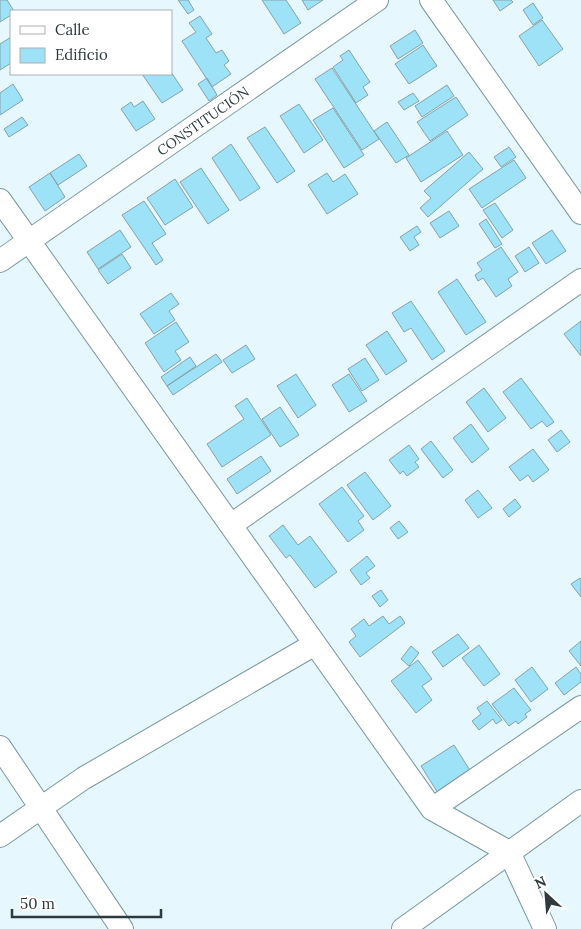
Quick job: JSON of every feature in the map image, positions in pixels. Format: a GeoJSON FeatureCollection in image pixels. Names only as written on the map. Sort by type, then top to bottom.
{"type":"FeatureCollection","features":[{"type":"Feature","properties":{"kind":"street","name":"CONSTITUCIÓN"},"geometry":{"type":"LineString","coordinates":[[0,261],[377,0]]}},
{"type":"Feature","properties":{"kind":"street"},"geometry":{"type":"LineString","coordinates":[[431,0],[581,213]]}},
{"type":"Feature","properties":{"kind":"street"},"geometry":{"type":"LineString","coordinates":[[0,200],[432,810],[509,852],[545,929]]}},
{"type":"Feature","properties":{"kind":"street"},"geometry":{"type":"LineString","coordinates":[[231,526],[581,280]]}},
{"type":"Feature","properties":{"kind":"street"},"geometry":{"type":"LineString","coordinates":[[0,836],[84,778],[315,644]]}},
{"type":"Feature","properties":{"kind":"street"},"geometry":{"type":"LineString","coordinates":[[432,810],[581,706]]}},
{"type":"Feature","properties":{"kind":"street"},"geometry":{"type":"LineString","coordinates":[[0,747],[122,929]]}},
{"type":"Feature","properties":{"kind":"street"},"geometry":{"type":"LineString","coordinates":[[403,929],[581,802]]}},
{"type":"Feature","properties":{"kind":"building"},"geometry":{"type":"Polygon","coordinates":[[[0,0],[7,0],[13,10],[10,10],[10,16],[0,22],[0,0]]]}},
{"type":"Feature","properties":{"kind":"building"},"geometry":{"type":"Polygon","coordinates":[[[178,0],[188,0],[194,10],[188,14],[178,0]]]}},
{"type":"Feature","properties":{"kind":"building"},"geometry":{"type":"Polygon","coordinates":[[[262,0],[286,0],[301,23],[284,34],[262,0]]]}},
{"type":"Feature","properties":{"kind":"building"},"geometry":{"type":"Polygon","coordinates":[[[302,0],[323,0],[308,10],[302,0]]]}},
{"type":"Feature","properties":{"kind":"building"},"geometry":{"type":"Polygon","coordinates":[[[493,0],[511,0],[513,2],[500,11],[493,0]]]}},
{"type":"Feature","properties":{"kind":"building"},"geometry":{"type":"Polygon","coordinates":[[[533,3],[543,18],[533,25],[523,10],[533,3]]]}},
{"type":"Feature","properties":{"kind":"building"},"geometry":{"type":"Polygon","coordinates":[[[200,16],[212,34],[206,38],[216,53],[222,50],[229,61],[224,65],[231,74],[212,87],[182,41],[196,32],[189,23],[200,16]]]}},
{"type":"Feature","properties":{"kind":"building"},"geometry":{"type":"Polygon","coordinates":[[[542,20],[563,49],[539,66],[519,36],[542,20]]]}},
{"type":"Feature","properties":{"kind":"building"},"geometry":{"type":"Polygon","coordinates":[[[415,30],[423,43],[398,59],[390,46],[415,30]]]}},
{"type":"Feature","properties":{"kind":"building"},"geometry":{"type":"Polygon","coordinates":[[[10,38],[10,64],[0,70],[0,44],[10,38]]]}},
{"type":"Feature","properties":{"kind":"building"},"geometry":{"type":"Polygon","coordinates":[[[423,45],[437,66],[409,84],[395,64],[423,45]]]}},
{"type":"Feature","properties":{"kind":"building"},"geometry":{"type":"Polygon","coordinates":[[[349,50],[370,82],[363,87],[368,95],[356,103],[333,67],[343,60],[340,56],[349,50]]]}},
{"type":"Feature","properties":{"kind":"building"},"geometry":{"type":"Polygon","coordinates":[[[332,68],[379,139],[362,150],[315,79],[332,68]]]}},
{"type":"Feature","properties":{"kind":"building"},"geometry":{"type":"Polygon","coordinates":[[[172,74],[183,90],[162,103],[143,75],[172,74]]]}},
{"type":"Feature","properties":{"kind":"building"},"geometry":{"type":"Polygon","coordinates":[[[207,78],[217,95],[209,101],[198,84],[207,78]]]}},
{"type":"Feature","properties":{"kind":"building"},"geometry":{"type":"Polygon","coordinates":[[[13,84],[23,100],[0,115],[0,93],[13,84]]]}},
{"type":"Feature","properties":{"kind":"building"},"geometry":{"type":"Polygon","coordinates":[[[447,85],[454,96],[422,117],[415,106],[447,85]]]}},
{"type":"Feature","properties":{"kind":"building"},"geometry":{"type":"Polygon","coordinates":[[[413,93],[419,101],[404,110],[398,102],[413,93]]]}},
{"type":"Feature","properties":{"kind":"building"},"geometry":{"type":"Polygon","coordinates":[[[456,97],[468,115],[430,141],[417,122],[456,97]]]}},
{"type":"Feature","properties":{"kind":"building"},"geometry":{"type":"Polygon","coordinates":[[[143,101],[155,119],[136,131],[121,109],[131,102],[134,107],[143,101]]]}},
{"type":"Feature","properties":{"kind":"building"},"geometry":{"type":"Polygon","coordinates":[[[299,104],[323,140],[304,153],[280,116],[299,104]]]}},
{"type":"Feature","properties":{"kind":"building"},"geometry":{"type":"Polygon","coordinates":[[[333,108],[364,155],[344,168],[313,120],[333,108]]]}},
{"type":"Feature","properties":{"kind":"building"},"geometry":{"type":"Polygon","coordinates":[[[22,117],[28,125],[9,137],[4,129],[22,117]]]}},
{"type":"Feature","properties":{"kind":"building"},"geometry":{"type":"Polygon","coordinates":[[[387,122],[409,155],[396,163],[374,131],[387,122]]]}},
{"type":"Feature","properties":{"kind":"building"},"geometry":{"type":"Polygon","coordinates":[[[265,127],[295,171],[277,183],[247,138],[265,127]]]}},
{"type":"Feature","properties":{"kind":"building"},"geometry":{"type":"Polygon","coordinates":[[[447,131],[463,155],[421,182],[406,158],[447,131]]]}},
{"type":"Feature","properties":{"kind":"building"},"geometry":{"type":"Polygon","coordinates":[[[231,144],[260,188],[240,201],[212,158],[231,144]]]}},
{"type":"Feature","properties":{"kind":"building"},"geometry":{"type":"Polygon","coordinates":[[[509,147],[516,157],[501,167],[494,157],[509,147]]]}},
{"type":"Feature","properties":{"kind":"building"},"geometry":{"type":"Polygon","coordinates":[[[469,152],[483,169],[428,217],[420,208],[431,198],[424,191],[469,152]]]}},
{"type":"Feature","properties":{"kind":"building"},"geometry":{"type":"Polygon","coordinates":[[[79,154],[87,166],[58,185],[50,173],[79,154]]]}},
{"type":"Feature","properties":{"kind":"building"},"geometry":{"type":"Polygon","coordinates":[[[514,160],[526,178],[482,208],[469,189],[514,160]]]}},
{"type":"Feature","properties":{"kind":"building"},"geometry":{"type":"Polygon","coordinates":[[[201,168],[229,210],[208,224],[180,182],[201,168]]]}},
{"type":"Feature","properties":{"kind":"building"},"geometry":{"type":"Polygon","coordinates":[[[50,173],[65,197],[45,211],[29,187],[50,173]]]}},
{"type":"Feature","properties":{"kind":"building"},"geometry":{"type":"Polygon","coordinates":[[[327,173],[333,182],[345,174],[358,194],[327,214],[308,185],[327,173]]]}},
{"type":"Feature","properties":{"kind":"building"},"geometry":{"type":"Polygon","coordinates":[[[175,179],[193,207],[165,225],[147,198],[175,179]]]}},
{"type":"Feature","properties":{"kind":"building"},"geometry":{"type":"Polygon","coordinates":[[[144,201],[166,234],[152,243],[163,260],[156,265],[122,215],[144,201]]]}},
{"type":"Feature","properties":{"kind":"building"},"geometry":{"type":"Polygon","coordinates":[[[495,203],[513,230],[502,238],[483,210],[495,203]]]}},
{"type":"Feature","properties":{"kind":"building"},"geometry":{"type":"Polygon","coordinates":[[[449,211],[459,226],[440,238],[430,223],[449,211]]]}},
{"type":"Feature","properties":{"kind":"building"},"geometry":{"type":"Polygon","coordinates":[[[486,219],[502,244],[495,248],[479,224],[486,219]]]}},
{"type":"Feature","properties":{"kind":"building"},"geometry":{"type":"Polygon","coordinates":[[[417,226],[421,232],[414,237],[419,245],[410,251],[400,237],[417,226]]]}},
{"type":"Feature","properties":{"kind":"building"},"geometry":{"type":"Polygon","coordinates":[[[120,230],[131,247],[98,269],[87,252],[120,230]]]}},
{"type":"Feature","properties":{"kind":"building"},"geometry":{"type":"Polygon","coordinates":[[[552,230],[566,251],[546,264],[532,243],[552,230]]]}},
{"type":"Feature","properties":{"kind":"building"},"geometry":{"type":"Polygon","coordinates":[[[501,247],[518,272],[508,279],[512,286],[496,297],[483,278],[478,281],[475,275],[482,270],[477,263],[501,247]]]}},
{"type":"Feature","properties":{"kind":"building"},"geometry":{"type":"Polygon","coordinates":[[[529,247],[539,263],[525,272],[515,256],[529,247]]]}},
{"type":"Feature","properties":{"kind":"building"},"geometry":{"type":"Polygon","coordinates":[[[122,254],[131,268],[108,284],[98,270],[122,254]]]}},
{"type":"Feature","properties":{"kind":"building"},"geometry":{"type":"Polygon","coordinates":[[[457,279],[486,322],[466,335],[438,292],[457,279]]]}},
{"type":"Feature","properties":{"kind":"building"},"geometry":{"type":"Polygon","coordinates":[[[171,293],[179,304],[169,311],[175,320],[154,334],[140,314],[171,293]]]}},
{"type":"Feature","properties":{"kind":"building"},"geometry":{"type":"Polygon","coordinates":[[[411,301],[445,351],[432,360],[411,328],[404,332],[392,313],[411,301]]]}},
{"type":"Feature","properties":{"kind":"building"},"geometry":{"type":"Polygon","coordinates":[[[581,321],[581,356],[564,334],[581,321]]]}},
{"type":"Feature","properties":{"kind":"building"},"geometry":{"type":"Polygon","coordinates":[[[176,322],[189,342],[175,351],[181,360],[164,372],[145,343],[176,322]]]}},
{"type":"Feature","properties":{"kind":"building"},"geometry":{"type":"Polygon","coordinates":[[[387,331],[407,361],[386,375],[366,345],[387,331]]]}},
{"type":"Feature","properties":{"kind":"building"},"geometry":{"type":"Polygon","coordinates":[[[246,345],[255,359],[232,373],[223,360],[246,345]]]}},
{"type":"Feature","properties":{"kind":"building"},"geometry":{"type":"Polygon","coordinates":[[[216,354],[222,362],[173,395],[167,386],[216,354]]]}},
{"type":"Feature","properties":{"kind":"building"},"geometry":{"type":"Polygon","coordinates":[[[190,357],[196,366],[167,386],[161,377],[190,357]]]}},
{"type":"Feature","properties":{"kind":"building"},"geometry":{"type":"Polygon","coordinates":[[[365,358],[379,380],[362,391],[348,369],[365,358]]]}},
{"type":"Feature","properties":{"kind":"building"},"geometry":{"type":"Polygon","coordinates":[[[296,374],[316,405],[298,418],[277,386],[296,374]]]}},
{"type":"Feature","properties":{"kind":"building"},"geometry":{"type":"Polygon","coordinates":[[[349,374],[367,401],[349,412],[332,385],[349,374]]]}},
{"type":"Feature","properties":{"kind":"building"},"geometry":{"type":"Polygon","coordinates":[[[521,378],[554,422],[547,427],[542,421],[531,429],[503,392],[521,378]]]}},
{"type":"Feature","properties":{"kind":"building"},"geometry":{"type":"Polygon","coordinates":[[[484,388],[506,418],[488,432],[466,402],[484,388]]]}},
{"type":"Feature","properties":{"kind":"building"},"geometry":{"type":"Polygon","coordinates":[[[247,398],[271,435],[222,467],[207,444],[244,419],[235,406],[247,398]]]}},
{"type":"Feature","properties":{"kind":"building"},"geometry":{"type":"Polygon","coordinates":[[[280,407],[299,435],[280,447],[262,419],[280,407]]]}},
{"type":"Feature","properties":{"kind":"building"},"geometry":{"type":"Polygon","coordinates":[[[471,424],[489,449],[472,463],[453,438],[471,424]]]}},
{"type":"Feature","properties":{"kind":"building"},"geometry":{"type":"Polygon","coordinates":[[[561,430],[570,442],[557,452],[548,440],[561,430]]]}},
{"type":"Feature","properties":{"kind":"building"},"geometry":{"type":"Polygon","coordinates":[[[431,441],[453,470],[443,478],[421,449],[431,441]]]}},
{"type":"Feature","properties":{"kind":"building"},"geometry":{"type":"Polygon","coordinates":[[[409,445],[419,459],[415,462],[419,467],[407,476],[403,471],[400,474],[389,460],[409,445]]]}},
{"type":"Feature","properties":{"kind":"building"},"geometry":{"type":"Polygon","coordinates":[[[533,449],[549,470],[533,482],[528,475],[520,481],[509,467],[533,449]]]}},
{"type":"Feature","properties":{"kind":"building"},"geometry":{"type":"Polygon","coordinates":[[[261,456],[271,471],[237,494],[227,479],[261,456]]]}},
{"type":"Feature","properties":{"kind":"building"},"geometry":{"type":"Polygon","coordinates":[[[365,472],[391,506],[373,520],[347,485],[365,472]]]}},
{"type":"Feature","properties":{"kind":"building"},"geometry":{"type":"Polygon","coordinates":[[[342,487],[364,516],[358,521],[364,530],[348,542],[319,504],[342,487]]]}},
{"type":"Feature","properties":{"kind":"building"},"geometry":{"type":"Polygon","coordinates":[[[478,490],[492,508],[478,518],[465,500],[478,490]]]}},
{"type":"Feature","properties":{"kind":"building"},"geometry":{"type":"Polygon","coordinates":[[[515,499],[521,507],[509,517],[503,509],[515,499]]]}},
{"type":"Feature","properties":{"kind":"building"},"geometry":{"type":"Polygon","coordinates":[[[399,521],[408,532],[398,539],[390,528],[399,521]]]}},
{"type":"Feature","properties":{"kind":"building"},"geometry":{"type":"Polygon","coordinates":[[[283,525],[298,545],[310,536],[337,572],[315,588],[290,555],[286,558],[269,536],[283,525]]]}},
{"type":"Feature","properties":{"kind":"building"},"geometry":{"type":"Polygon","coordinates":[[[367,556],[375,566],[366,573],[370,578],[361,585],[350,570],[367,556]]]}},
{"type":"Feature","properties":{"kind":"building"},"geometry":{"type":"Polygon","coordinates":[[[581,579],[581,597],[571,584],[581,579]]]}},
{"type":"Feature","properties":{"kind":"building"},"geometry":{"type":"Polygon","coordinates":[[[381,590],[388,600],[380,607],[372,596],[381,590]]]}},
{"type":"Feature","properties":{"kind":"building"},"geometry":{"type":"Polygon","coordinates":[[[383,616],[389,624],[400,616],[405,623],[360,657],[349,642],[356,636],[351,629],[364,619],[369,626],[383,616]]]}},
{"type":"Feature","properties":{"kind":"building"},"geometry":{"type":"Polygon","coordinates":[[[458,634],[469,648],[443,667],[432,652],[458,634]]]}},
{"type":"Feature","properties":{"kind":"building"},"geometry":{"type":"Polygon","coordinates":[[[581,641],[581,666],[569,651],[581,641]]]}},
{"type":"Feature","properties":{"kind":"building"},"geometry":{"type":"Polygon","coordinates":[[[479,645],[500,674],[484,686],[462,658],[479,645]]]}},
{"type":"Feature","properties":{"kind":"building"},"geometry":{"type":"Polygon","coordinates":[[[411,646],[419,653],[409,666],[401,659],[411,646]]]}},
{"type":"Feature","properties":{"kind":"building"},"geometry":{"type":"Polygon","coordinates":[[[418,660],[432,679],[422,686],[432,700],[416,713],[391,681],[418,660]]]}},
{"type":"Feature","properties":{"kind":"building"},"geometry":{"type":"Polygon","coordinates":[[[532,667],[548,689],[531,702],[515,680],[532,667]]]}},
{"type":"Feature","properties":{"kind":"building"},"geometry":{"type":"Polygon","coordinates":[[[576,667],[581,674],[581,682],[564,695],[555,683],[576,667]]]}},
{"type":"Feature","properties":{"kind":"building"},"geometry":{"type":"Polygon","coordinates":[[[514,688],[531,710],[525,714],[527,717],[518,724],[516,721],[509,726],[492,704],[514,688]]]}},
{"type":"Feature","properties":{"kind":"building"},"geometry":{"type":"Polygon","coordinates":[[[487,701],[502,720],[496,724],[493,719],[479,730],[472,721],[481,714],[477,708],[487,701]]]}},
{"type":"Feature","properties":{"kind":"building"},"geometry":{"type":"Polygon","coordinates":[[[454,745],[471,772],[438,793],[421,766],[454,745]]]}}]}
